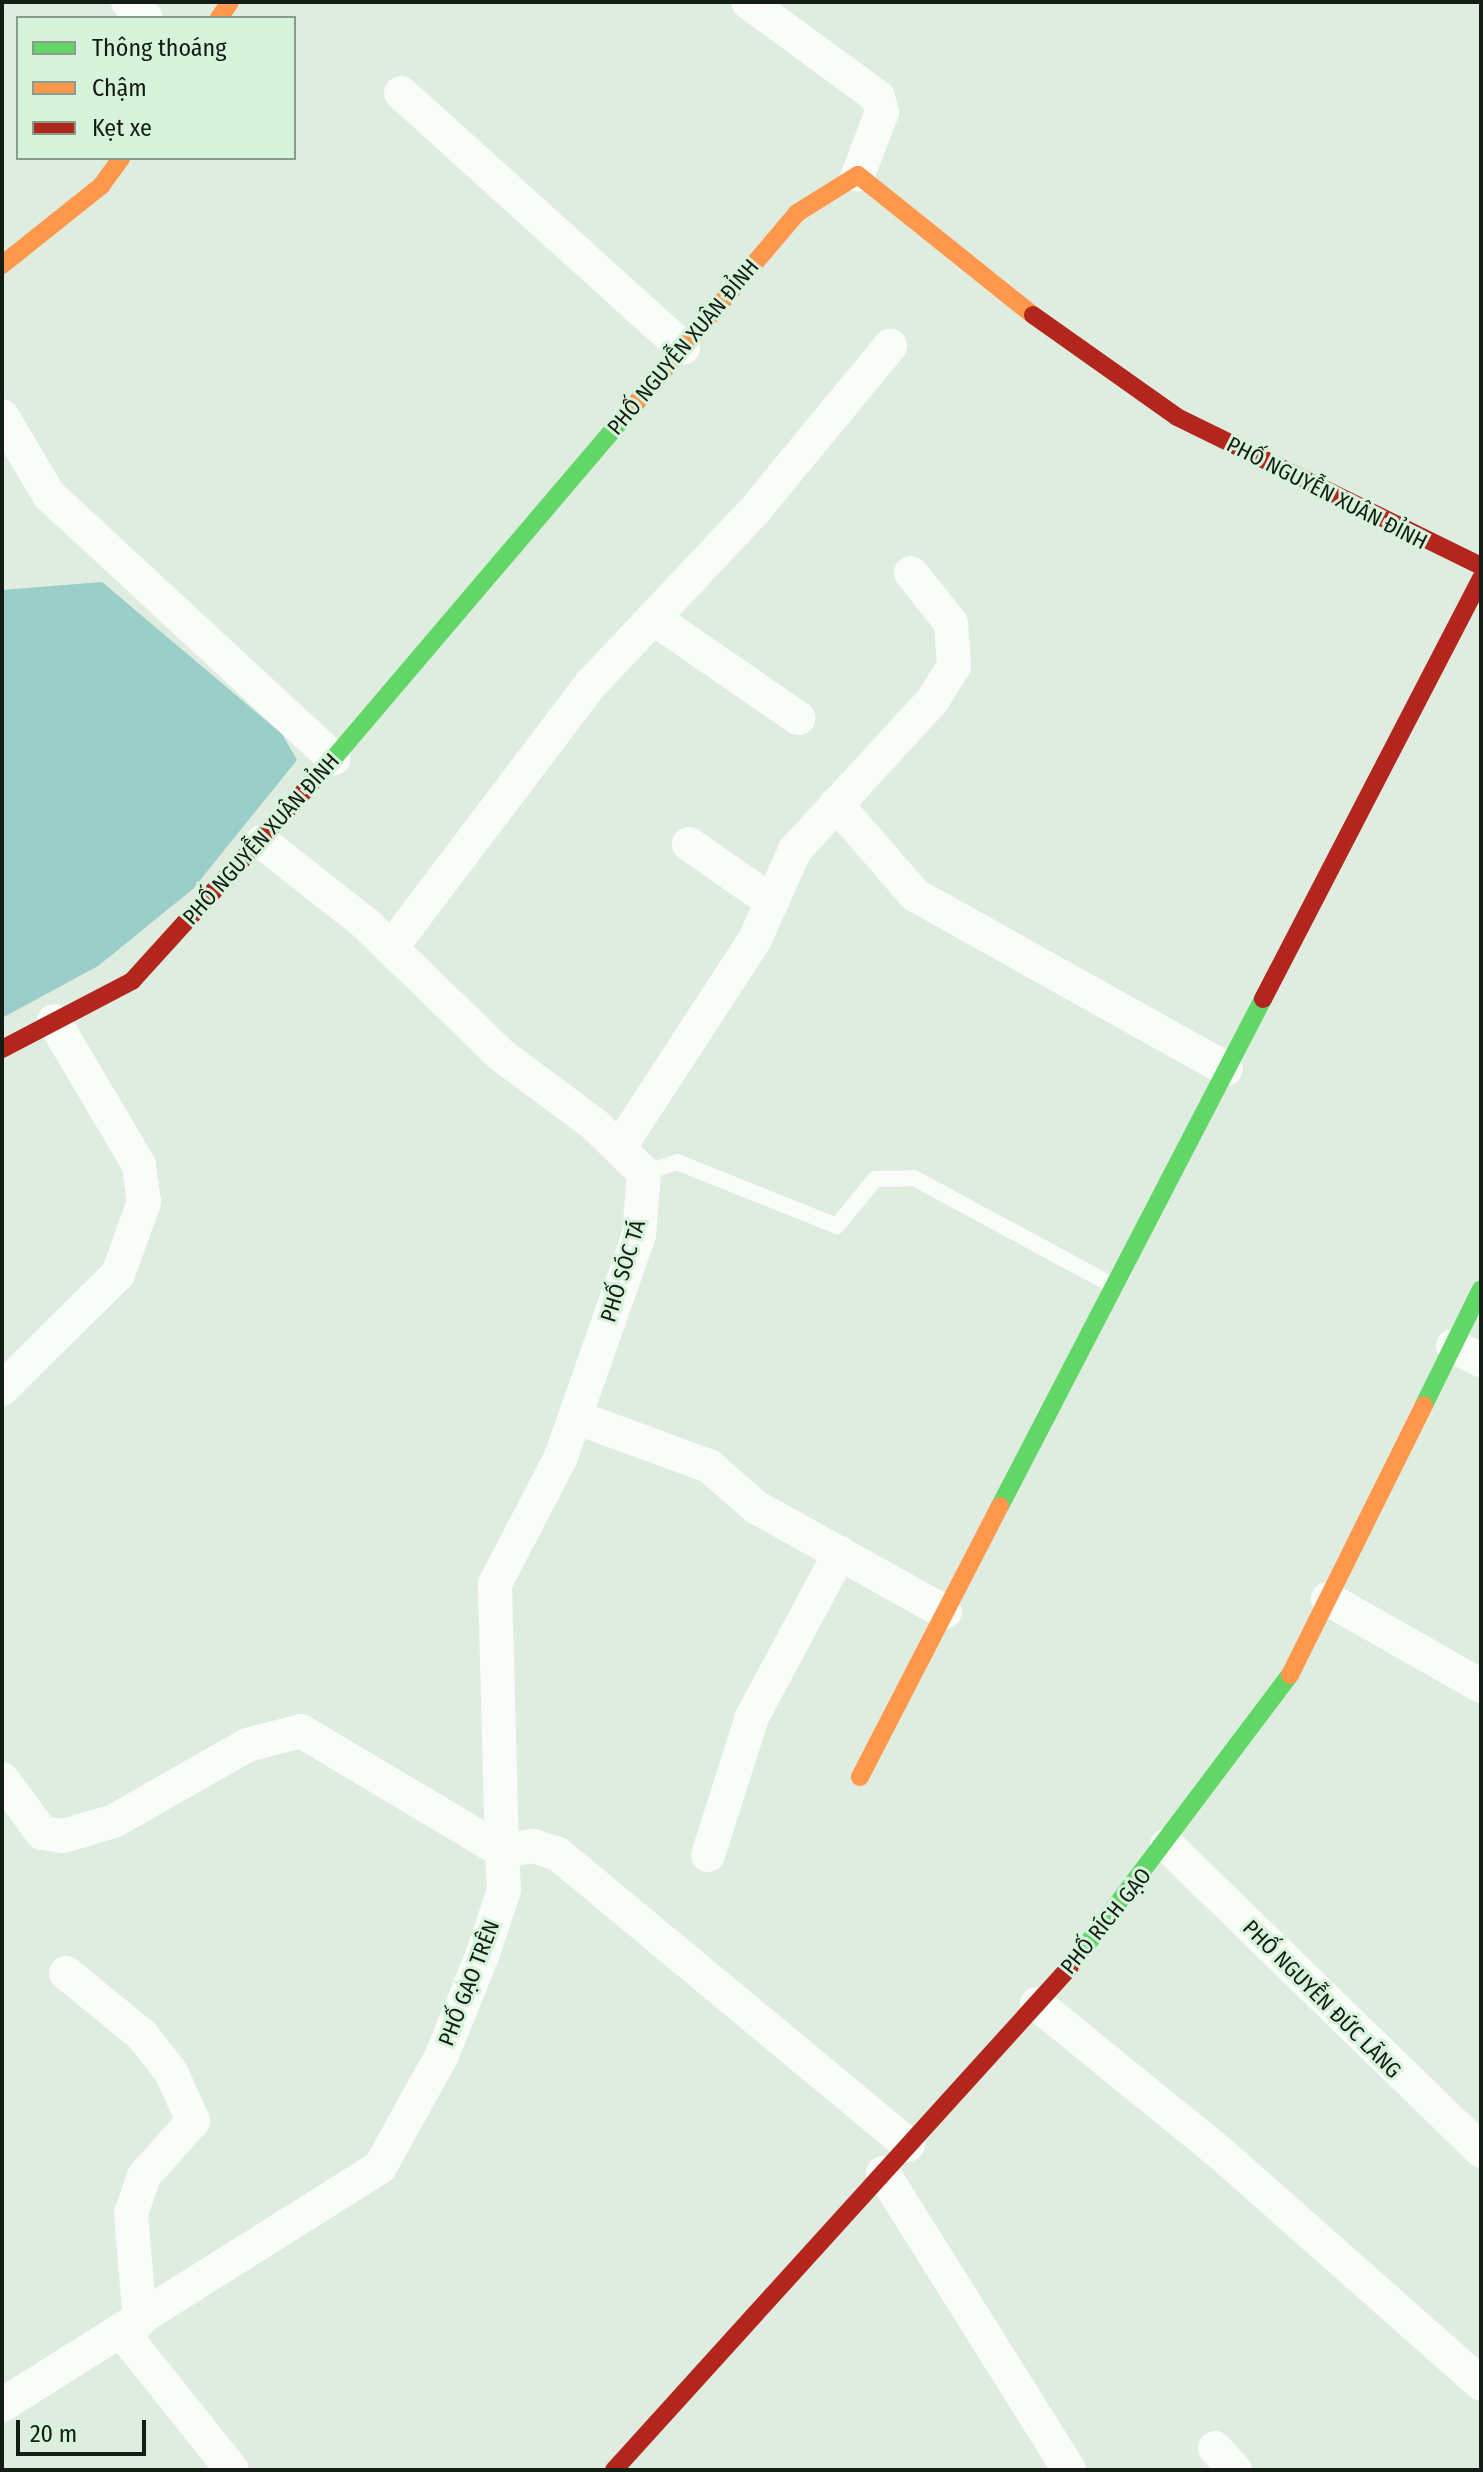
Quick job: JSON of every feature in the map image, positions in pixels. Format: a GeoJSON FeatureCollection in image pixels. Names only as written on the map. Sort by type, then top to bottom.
{"type":"FeatureCollection","features":[{"type":"Feature","properties":{"kind":"street"},"geometry":{"type":"LineString","coordinates":[[128,2],[144,16]]}},
{"type":"Feature","properties":{"kind":"street"},"geometry":{"type":"LineString","coordinates":[[748,2],[878,97],[882,112],[858,175]]}},
{"type":"Feature","properties":{"kind":"street"},"geometry":{"type":"LineString","coordinates":[[401,93],[683,348]]}},
{"type":"Feature","properties":{"kind":"street"},"geometry":{"type":"LineString","coordinates":[[2,265],[101,186],[120,160]]}},
{"type":"Feature","properties":{"kind":"street","name":"PHỐ NGUYỄN XUÂN ĐỈNH"},"geometry":{"type":"LineString","coordinates":[[2,1049],[132,981],[262,842],[334,759],[797,213],[858,175],[1018,304],[1177,417],[1481,566]]}},
{"type":"Feature","properties":{"kind":"street"},"geometry":{"type":"LineString","coordinates":[[391,948],[591,684],[656,620],[890,346]]}},
{"type":"Feature","properties":{"kind":"street"},"geometry":{"type":"LineString","coordinates":[[2,416],[49,495],[334,759]]}},
{"type":"Feature","properties":{"kind":"street"},"geometry":{"type":"LineString","coordinates":[[619,1148],[772,902],[795,850],[932,701],[954,666],[951,623],[911,573]]}},
{"type":"Feature","properties":{"kind":"street"},"geometry":{"type":"LineString","coordinates":[[860,1777],[1481,578]]}},
{"type":"Feature","properties":{"kind":"street"},"geometry":{"type":"LineString","coordinates":[[656,620],[798,718]]}},
{"type":"Feature","properties":{"kind":"street"},"geometry":{"type":"LineString","coordinates":[[836,804],[915,895],[1226,1069]]}},
{"type":"Feature","properties":{"kind":"street"},"geometry":{"type":"LineString","coordinates":[[262,842],[391,948],[501,1055],[619,1148],[644,1173]]}},
{"type":"Feature","properties":{"kind":"street"},"geometry":{"type":"LineString","coordinates":[[689,844],[772,902]]}},
{"type":"Feature","properties":{"kind":"street"},"geometry":{"type":"LineString","coordinates":[[2,1389],[118,1274],[144,1202],[139,1165],[54,1021]]}},
{"type":"Feature","properties":{"kind":"street","name":"PHỐ SÓC TÁ"},"geometry":{"type":"LineString","coordinates":[[502,1851],[495,1584],[575,1417],[639,1235],[644,1173]]}},
{"type":"Feature","properties":{"kind":"street","name":"PHỐ RÍCH GẠO"},"geometry":{"type":"LineString","coordinates":[[614,2470],[1037,2004],[1167,1845],[1284,1687],[1328,1599],[1467,1353],[1481,1289]]}},
{"type":"Feature","properties":{"kind":"street"},"geometry":{"type":"LineString","coordinates":[[575,1417],[709,1466],[756,1507],[945,1612]]}},
{"type":"Feature","properties":{"kind":"street"},"geometry":{"type":"LineString","coordinates":[[708,1855],[752,1717],[840,1553]]}},
{"type":"Feature","properties":{"kind":"street"},"geometry":{"type":"LineString","coordinates":[[1328,1599],[1481,1686]]}},
{"type":"Feature","properties":{"kind":"street"},"geometry":{"type":"LineString","coordinates":[[2,1779],[42,1833],[63,1836],[114,1821],[247,1745],[301,1731],[502,1851],[533,1846],[558,1854],[908,2145]]}},
{"type":"Feature","properties":{"kind":"street","name":"PHỐ NGUYỄN ĐỨC LÃNG"},"geometry":{"type":"LineString","coordinates":[[1167,1845],[1481,2150]]}},
{"type":"Feature","properties":{"kind":"street","name":"PHỐ GẠO TRÊN"},"geometry":{"type":"LineString","coordinates":[[2,2405],[380,2167],[442,2055],[482,1956],[504,1890],[502,1851]]}},
{"type":"Feature","properties":{"kind":"street"},"geometry":{"type":"LineString","coordinates":[[66,1973],[142,2035],[171,2072],[193,2121],[144,2176],[131,2214],[131,2326],[232,2470]]}},
{"type":"Feature","properties":{"kind":"street"},"geometry":{"type":"LineString","coordinates":[[1037,2004],[1218,2151],[1481,2384]]}},
{"type":"Feature","properties":{"kind":"street"},"geometry":{"type":"LineString","coordinates":[[883,2173],[1069,2470]]}},
{"type":"Feature","properties":{"kind":"lane"},"geometry":{"type":"LineString","coordinates":[[644,1173],[677,1162],[837,1226],[875,1179],[914,1178],[1114,1286]]}},
{"type":"Feature","properties":{"kind":"water"},"geometry":{"type":"Polygon","coordinates":[[[102,582],[282,734],[297,760],[193,889],[98,966],[2,1018],[2,590],[102,582]]]}},
{"type":"Feature","properties":{"kind":"traffic: fast"},"geometry":{"type":"LineString","coordinates":[[327,766],[636,403]]}},
{"type":"Feature","properties":{"kind":"traffic: fast"},"geometry":{"type":"LineString","coordinates":[[1000,1506],[1263,999]]}},
{"type":"Feature","properties":{"kind":"traffic: fast"},"geometry":{"type":"LineString","coordinates":[[1424,1405],[1481,1289]]}},
{"type":"Feature","properties":{"kind":"traffic: fast"},"geometry":{"type":"LineString","coordinates":[[1069,1968],[1290,1675]]}},
{"type":"Feature","properties":{"kind":"traffic: slow"},"geometry":{"type":"LineString","coordinates":[[220,16],[230,2]]}},
{"type":"Feature","properties":{"kind":"traffic: slow"},"geometry":{"type":"LineString","coordinates":[[2,265],[101,186],[120,160]]}},
{"type":"Feature","properties":{"kind":"traffic: slow"},"geometry":{"type":"LineString","coordinates":[[636,403],[797,213],[858,175],[1033,315]]}},
{"type":"Feature","properties":{"kind":"traffic: slow"},"geometry":{"type":"LineString","coordinates":[[1290,1675],[1424,1405]]}},
{"type":"Feature","properties":{"kind":"traffic: slow"},"geometry":{"type":"LineString","coordinates":[[860,1777],[1000,1506]]}},
{"type":"Feature","properties":{"kind":"traffic: jam"},"geometry":{"type":"LineString","coordinates":[[1033,315],[1177,417],[1481,566]]}},
{"type":"Feature","properties":{"kind":"traffic: jam"},"geometry":{"type":"LineString","coordinates":[[1263,999],[1481,578]]}},
{"type":"Feature","properties":{"kind":"traffic: jam"},"geometry":{"type":"LineString","coordinates":[[2,1049],[132,981],[327,766]]}},
{"type":"Feature","properties":{"kind":"traffic: jam"},"geometry":{"type":"LineString","coordinates":[[614,2470],[1069,1968]]}}]}
